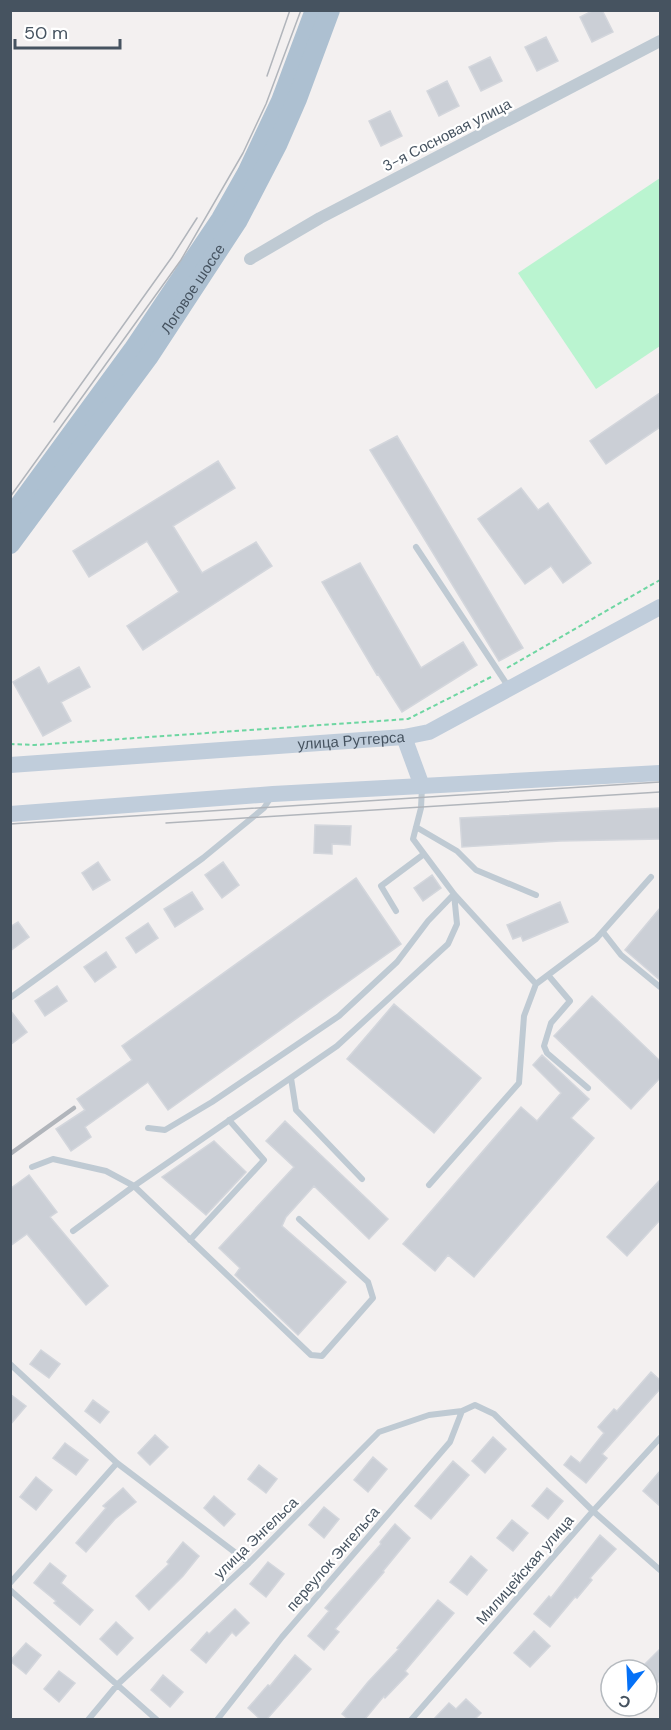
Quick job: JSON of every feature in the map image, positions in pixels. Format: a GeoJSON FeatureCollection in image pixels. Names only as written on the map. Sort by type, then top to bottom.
{"type":"FeatureCollection","features":[{"type":"Feature","properties":{"kind":"main road","name":"Логовое шоссе"},"geometry":{"type":"LineString","coordinates":[[10,518],[133,351],[221,219],[247,173],[281,101],[315,10]]}},
{"type":"Feature","properties":{"kind":"main road","name":"Логовое шоссе"},"geometry":{"type":"LineString","coordinates":[[10,544],[149,356],[238,220],[277,145],[297,99],[330,10]]}},
{"type":"Feature","properties":{"kind":"main road","name":"улица Рутгерса"},"geometry":{"type":"LineString","coordinates":[[10,765],[404,737],[429,732],[660,608]]}},
{"type":"Feature","properties":{"kind":"main road"},"geometry":{"type":"LineString","coordinates":[[404,737],[422,786]]}},
{"type":"Feature","properties":{"kind":"main road"},"geometry":{"type":"LineString","coordinates":[[10,814],[273,794],[660,772]]}},
{"type":"Feature","properties":{"kind":"street","name":"3-я Сосновая улица"},"geometry":{"type":"LineString","coordinates":[[250,259],[320,218],[660,41]]}},
{"type":"Feature","properties":{"kind":"lane"},"geometry":{"type":"LineString","coordinates":[[416,547],[510,689]]}},
{"type":"Feature","properties":{"kind":"lane"},"geometry":{"type":"LineString","coordinates":[[422,786],[423,797],[413,839],[454,894],[536,984]]}},
{"type":"Feature","properties":{"kind":"lane"},"geometry":{"type":"LineString","coordinates":[[10,998],[202,858],[264,808],[273,794]]}},
{"type":"Feature","properties":{"kind":"lane"},"geometry":{"type":"LineString","coordinates":[[416,827],[457,850],[476,870],[536,895]]}},
{"type":"Feature","properties":{"kind":"lane"},"geometry":{"type":"LineString","coordinates":[[396,911],[381,886],[424,854]]}},
{"type":"Feature","properties":{"kind":"lane"},"geometry":{"type":"LineString","coordinates":[[429,1185],[519,1083],[524,1016],[536,984],[596,939],[651,877]]}},
{"type":"Feature","properties":{"kind":"lane"},"geometry":{"type":"LineString","coordinates":[[73,1230],[337,1046],[448,944],[457,924],[454,894]]}},
{"type":"Feature","properties":{"kind":"lane"},"geometry":{"type":"LineString","coordinates":[[148,1128],[165,1130],[212,1102],[339,1016],[397,962],[428,921],[454,894]]}},
{"type":"Feature","properties":{"kind":"lane"},"geometry":{"type":"LineString","coordinates":[[603,932],[621,955],[660,987]]}},
{"type":"Feature","properties":{"kind":"lane"},"geometry":{"type":"LineString","coordinates":[[548,975],[570,1000],[550,1023],[544,1046],[547,1053],[588,1088]]}},
{"type":"Feature","properties":{"kind":"lane"},"geometry":{"type":"LineString","coordinates":[[291,1078],[296,1110],[362,1179]]}},
{"type":"Feature","properties":{"kind":"lane"},"geometry":{"type":"LineString","coordinates":[[190,1239],[264,1160],[229,1120]]}},
{"type":"Feature","properties":{"kind":"lane"},"geometry":{"type":"LineString","coordinates":[[32,1167],[53,1159],[106,1171],[134,1186],[312,1355],[322,1356],[373,1298],[368,1282],[299,1219]]}},
{"type":"Feature","properties":{"kind":"lane"},"geometry":{"type":"LineString","coordinates":[[11,1366],[117,1463],[249,1563]]}},
{"type":"Feature","properties":{"kind":"lane","name":"улица Энгельса"},"geometry":{"type":"LineString","coordinates":[[88,1719],[118,1684],[249,1563],[379,1432],[429,1415],[462,1411],[475,1405],[494,1413],[592,1511],[660,1570]]}},
{"type":"Feature","properties":{"kind":"lane","name":"переулок Энгельса"},"geometry":{"type":"LineString","coordinates":[[217,1719],[282,1637],[450,1442],[462,1411]]}},
{"type":"Feature","properties":{"kind":"lane","name":"Милицейская улица"},"geometry":{"type":"LineString","coordinates":[[411,1719],[592,1511],[660,1438]]}},
{"type":"Feature","properties":{"kind":"lane"},"geometry":{"type":"LineString","coordinates":[[10,1583],[117,1463]]}},
{"type":"Feature","properties":{"kind":"lane"},"geometry":{"type":"LineString","coordinates":[[10,1590],[157,1719]]}},
{"type":"Feature","properties":{"kind":"path"},"geometry":{"type":"LineString","coordinates":[[10,744],[35,746],[408,719],[499,673],[660,580]]}},
{"type":"Feature","properties":{"kind":"green space"},"geometry":{"type":"Polygon","coordinates":[[[660,178],[660,346],[596,389],[518,273],[660,178]]]}},
{"type":"Feature","properties":{"kind":"building"},"geometry":{"type":"Polygon","coordinates":[[[594,10],[602,10],[613,32],[592,42],[580,17],[594,10]]]}},
{"type":"Feature","properties":{"kind":"building"},"geometry":{"type":"Polygon","coordinates":[[[546,37],[558,61],[537,71],[525,47],[546,37]]]}},
{"type":"Feature","properties":{"kind":"building"},"geometry":{"type":"Polygon","coordinates":[[[490,57],[502,81],[481,91],[469,67],[490,57]]]}},
{"type":"Feature","properties":{"kind":"building"},"geometry":{"type":"Polygon","coordinates":[[[447,81],[459,106],[439,116],[427,91],[447,81]]]}},
{"type":"Feature","properties":{"kind":"building"},"geometry":{"type":"Polygon","coordinates":[[[390,111],[402,136],[381,146],[369,121],[390,111]]]}},
{"type":"Feature","properties":{"kind":"building"},"geometry":{"type":"Polygon","coordinates":[[[660,393],[660,427],[606,464],[590,441],[660,393]]]}},
{"type":"Feature","properties":{"kind":"building"},"geometry":{"type":"Polygon","coordinates":[[[397,436],[523,648],[499,661],[370,450],[397,436]]]}},
{"type":"Feature","properties":{"kind":"building"},"geometry":{"type":"Polygon","coordinates":[[[218,461],[235,488],[173,526],[202,573],[256,542],[272,566],[143,650],[127,626],[179,592],[147,541],[89,577],[73,551],[218,461]]]}},
{"type":"Feature","properties":{"kind":"building"},"geometry":{"type":"Polygon","coordinates":[[[521,488],[538,510],[548,503],[591,563],[563,583],[551,566],[525,584],[478,519],[521,488]]]}},
{"type":"Feature","properties":{"kind":"building"},"geometry":{"type":"Polygon","coordinates":[[[360,563],[421,668],[463,642],[477,665],[402,712],[377,675],[322,582],[360,563]]]}},
{"type":"Feature","properties":{"kind":"building"},"geometry":{"type":"Polygon","coordinates":[[[39,667],[48,684],[79,667],[90,687],[61,702],[71,721],[43,736],[13,682],[39,667]]]}},
{"type":"Feature","properties":{"kind":"building"},"geometry":{"type":"Polygon","coordinates":[[[660,808],[660,839],[560,841],[462,847],[460,818],[660,808]]]}},
{"type":"Feature","properties":{"kind":"building"},"geometry":{"type":"Polygon","coordinates":[[[315,825],[351,826],[350,845],[332,844],[332,854],[314,853],[315,825]]]}},
{"type":"Feature","properties":{"kind":"building"},"geometry":{"type":"Polygon","coordinates":[[[98,862],[110,880],[93,890],[82,873],[98,862]]]}},
{"type":"Feature","properties":{"kind":"building"},"geometry":{"type":"Polygon","coordinates":[[[223,862],[239,885],[222,898],[205,875],[223,862]]]}},
{"type":"Feature","properties":{"kind":"building"},"geometry":{"type":"Polygon","coordinates":[[[432,875],[441,888],[423,901],[414,888],[432,875]]]}},
{"type":"Feature","properties":{"kind":"building"},"geometry":{"type":"Polygon","coordinates":[[[356,878],[401,944],[168,1110],[148,1082],[85,1127],[91,1137],[71,1151],[56,1129],[85,1110],[77,1099],[132,1060],[122,1046],[356,878]]]}},
{"type":"Feature","properties":{"kind":"building"},"geometry":{"type":"Polygon","coordinates":[[[192,892],[203,909],[175,927],[164,909],[192,892]]]}},
{"type":"Feature","properties":{"kind":"building"},"geometry":{"type":"Polygon","coordinates":[[[560,902],[568,922],[523,941],[521,936],[513,939],[507,925],[560,902]]]}},
{"type":"Feature","properties":{"kind":"building"},"geometry":{"type":"Polygon","coordinates":[[[660,908],[660,980],[625,950],[660,908]]]}},
{"type":"Feature","properties":{"kind":"building"},"geometry":{"type":"Polygon","coordinates":[[[18,922],[29,937],[10,951],[10,927],[18,922]]]}},
{"type":"Feature","properties":{"kind":"building"},"geometry":{"type":"Polygon","coordinates":[[[148,923],[158,938],[136,953],[126,938],[148,923]]]}},
{"type":"Feature","properties":{"kind":"building"},"geometry":{"type":"Polygon","coordinates":[[[106,952],[116,967],[95,982],[84,967],[106,952]]]}},
{"type":"Feature","properties":{"kind":"building"},"geometry":{"type":"Polygon","coordinates":[[[57,986],[67,1001],[45,1016],[35,1001],[57,986]]]}},
{"type":"Feature","properties":{"kind":"building"},"geometry":{"type":"Polygon","coordinates":[[[592,996],[660,1061],[660,1078],[631,1109],[554,1036],[592,996]]]}},
{"type":"Feature","properties":{"kind":"building"},"geometry":{"type":"Polygon","coordinates":[[[394,1004],[481,1078],[434,1133],[347,1059],[394,1004]]]}},
{"type":"Feature","properties":{"kind":"building"},"geometry":{"type":"Polygon","coordinates":[[[10,1010],[27,1032],[10,1045],[10,1010]]]}},
{"type":"Feature","properties":{"kind":"building"},"geometry":{"type":"Polygon","coordinates":[[[542,1055],[589,1099],[571,1118],[594,1138],[474,1277],[448,1255],[435,1271],[403,1244],[521,1107],[537,1121],[561,1093],[533,1065],[542,1055]]]}},
{"type":"Feature","properties":{"kind":"building"},"geometry":{"type":"Polygon","coordinates":[[[285,1121],[388,1219],[369,1239],[314,1186],[286,1217],[282,1226],[346,1282],[298,1335],[235,1275],[240,1268],[219,1248],[294,1167],[266,1141],[285,1121]]]}},
{"type":"Feature","properties":{"kind":"building"},"geometry":{"type":"Polygon","coordinates":[[[214,1141],[246,1172],[206,1215],[162,1177],[214,1141]]]}},
{"type":"Feature","properties":{"kind":"building"},"geometry":{"type":"Polygon","coordinates":[[[29,1175],[57,1212],[50,1217],[108,1286],[86,1305],[27,1234],[10,1246],[10,1189],[29,1175]]]}},
{"type":"Feature","properties":{"kind":"building"},"geometry":{"type":"Polygon","coordinates":[[[660,1180],[660,1220],[627,1256],[607,1237],[660,1180]]]}},
{"type":"Feature","properties":{"kind":"building"},"geometry":{"type":"Polygon","coordinates":[[[41,1350],[60,1364],[49,1378],[30,1364],[41,1350]]]}},
{"type":"Feature","properties":{"kind":"building"},"geometry":{"type":"Polygon","coordinates":[[[651,1372],[660,1380],[660,1389],[602,1454],[607,1458],[586,1483],[564,1465],[571,1456],[580,1463],[604,1433],[598,1427],[614,1409],[617,1411],[651,1372]]]}},
{"type":"Feature","properties":{"kind":"building"},"geometry":{"type":"Polygon","coordinates":[[[10,1394],[26,1406],[10,1425],[10,1394]]]}},
{"type":"Feature","properties":{"kind":"building"},"geometry":{"type":"Polygon","coordinates":[[[93,1400],[109,1412],[100,1423],[85,1411],[93,1400]]]}},
{"type":"Feature","properties":{"kind":"building"},"geometry":{"type":"Polygon","coordinates":[[[155,1435],[168,1447],[150,1465],[138,1453],[155,1435]]]}},
{"type":"Feature","properties":{"kind":"building"},"geometry":{"type":"Polygon","coordinates":[[[493,1437],[506,1449],[485,1473],[472,1461],[493,1437]]]}},
{"type":"Feature","properties":{"kind":"building"},"geometry":{"type":"Polygon","coordinates":[[[65,1443],[88,1460],[76,1475],[53,1458],[65,1443]]]}},
{"type":"Feature","properties":{"kind":"building"},"geometry":{"type":"Polygon","coordinates":[[[373,1457],[387,1469],[368,1492],[354,1480],[373,1457]]]}},
{"type":"Feature","properties":{"kind":"building"},"geometry":{"type":"Polygon","coordinates":[[[453,1461],[469,1475],[431,1519],[415,1506],[453,1461]]]}},
{"type":"Feature","properties":{"kind":"building"},"geometry":{"type":"Polygon","coordinates":[[[259,1465],[277,1479],[266,1493],[248,1479],[259,1465]]]}},
{"type":"Feature","properties":{"kind":"building"},"geometry":{"type":"Polygon","coordinates":[[[660,1471],[660,1506],[643,1491],[660,1471]]]}},
{"type":"Feature","properties":{"kind":"building"},"geometry":{"type":"Polygon","coordinates":[[[36,1477],[52,1490],[36,1510],[20,1497],[36,1477]]]}},
{"type":"Feature","properties":{"kind":"building"},"geometry":{"type":"Polygon","coordinates":[[[123,1488],[136,1502],[115,1519],[86,1552],[76,1543],[106,1508],[103,1506],[123,1488]]]}},
{"type":"Feature","properties":{"kind":"building"},"geometry":{"type":"Polygon","coordinates":[[[547,1488],[563,1501],[548,1519],[532,1506],[547,1488]]]}},
{"type":"Feature","properties":{"kind":"building"},"geometry":{"type":"Polygon","coordinates":[[[214,1496],[235,1514],[224,1526],[204,1508],[214,1496]]]}},
{"type":"Feature","properties":{"kind":"building"},"geometry":{"type":"Polygon","coordinates":[[[324,1507],[339,1519],[324,1538],[309,1525],[324,1507]]]}},
{"type":"Feature","properties":{"kind":"building"},"geometry":{"type":"Polygon","coordinates":[[[512,1520],[528,1533],[513,1551],[497,1538],[512,1520]]]}},
{"type":"Feature","properties":{"kind":"building"},"geometry":{"type":"Polygon","coordinates":[[[395,1524],[410,1538],[335,1629],[339,1632],[324,1650],[308,1636],[329,1611],[325,1608],[381,1544],[380,1542],[395,1524]]]}},
{"type":"Feature","properties":{"kind":"building"},"geometry":{"type":"Polygon","coordinates":[[[600,1535],[616,1549],[590,1578],[592,1580],[577,1598],[575,1597],[550,1627],[534,1614],[549,1596],[551,1598],[600,1535]]]}},
{"type":"Feature","properties":{"kind":"building"},"geometry":{"type":"Polygon","coordinates":[[[183,1542],[199,1556],[183,1576],[149,1610],[136,1596],[169,1564],[167,1562],[183,1542]]]}},
{"type":"Feature","properties":{"kind":"building"},"geometry":{"type":"Polygon","coordinates":[[[471,1556],[487,1570],[467,1595],[450,1582],[471,1556]]]}},
{"type":"Feature","properties":{"kind":"building"},"geometry":{"type":"Polygon","coordinates":[[[268,1562],[284,1574],[266,1597],[250,1584],[268,1562]]]}},
{"type":"Feature","properties":{"kind":"building"},"geometry":{"type":"Polygon","coordinates":[[[50,1563],[66,1576],[61,1583],[93,1610],[80,1625],[34,1583],[50,1563]]]}},
{"type":"Feature","properties":{"kind":"building"},"geometry":{"type":"Polygon","coordinates":[[[438,1600],[454,1613],[405,1671],[408,1674],[385,1698],[384,1696],[365,1719],[348,1719],[342,1714],[438,1600]]]}},
{"type":"Feature","properties":{"kind":"building"},"geometry":{"type":"Polygon","coordinates":[[[235,1609],[249,1623],[236,1636],[232,1632],[206,1663],[191,1650],[207,1632],[209,1634],[235,1609]]]}},
{"type":"Feature","properties":{"kind":"building"},"geometry":{"type":"Polygon","coordinates":[[[116,1622],[133,1638],[117,1655],[100,1639],[116,1622]]]}},
{"type":"Feature","properties":{"kind":"building"},"geometry":{"type":"Polygon","coordinates":[[[534,1631],[550,1646],[530,1667],[514,1653],[534,1631]]]}},
{"type":"Feature","properties":{"kind":"building"},"geometry":{"type":"Polygon","coordinates":[[[26,1643],[41,1655],[26,1674],[10,1661],[26,1643]]]}},
{"type":"Feature","properties":{"kind":"building"},"geometry":{"type":"Polygon","coordinates":[[[660,1649],[659,1681],[659,1658],[651,1658],[660,1649]]]}},
{"type":"Feature","properties":{"kind":"building"},"geometry":{"type":"Polygon","coordinates":[[[295,1655],[311,1669],[267,1719],[260,1719],[248,1708],[268,1685],[270,1686],[295,1655]]]}},
{"type":"Feature","properties":{"kind":"building"},"geometry":{"type":"Polygon","coordinates":[[[59,1671],[75,1683],[59,1702],[44,1689],[59,1671]]]}},
{"type":"Feature","properties":{"kind":"building"},"geometry":{"type":"Polygon","coordinates":[[[163,1675],[183,1692],[170,1707],[151,1690],[163,1675]]]}},
{"type":"Feature","properties":{"kind":"building"},"geometry":{"type":"Polygon","coordinates":[[[466,1699],[481,1713],[475,1719],[434,1719],[449,1703],[456,1709],[466,1699]]]}},
{"type":"Feature","properties":{"kind":"tram line"},"geometry":{"type":"LineString","coordinates":[[267,76],[290,10]]}},
{"type":"Feature","properties":{"kind":"tram line"},"geometry":{"type":"LineString","coordinates":[[10,497],[181,260],[243,153],[266,104],[301,10]]}},
{"type":"Feature","properties":{"kind":"tram line"},"geometry":{"type":"LineString","coordinates":[[54,422],[172,257],[197,218]]}},
{"type":"Feature","properties":{"kind":"tram line"},"geometry":{"type":"LineString","coordinates":[[10,824],[660,782]]}},
{"type":"Feature","properties":{"kind":"tram line"},"geometry":{"type":"LineString","coordinates":[[166,823],[660,792]]}},
{"type":"Feature","properties":{"kind":"railway"},"geometry":{"type":"LineString","coordinates":[[10,1154],[74,1108]]}}]}
